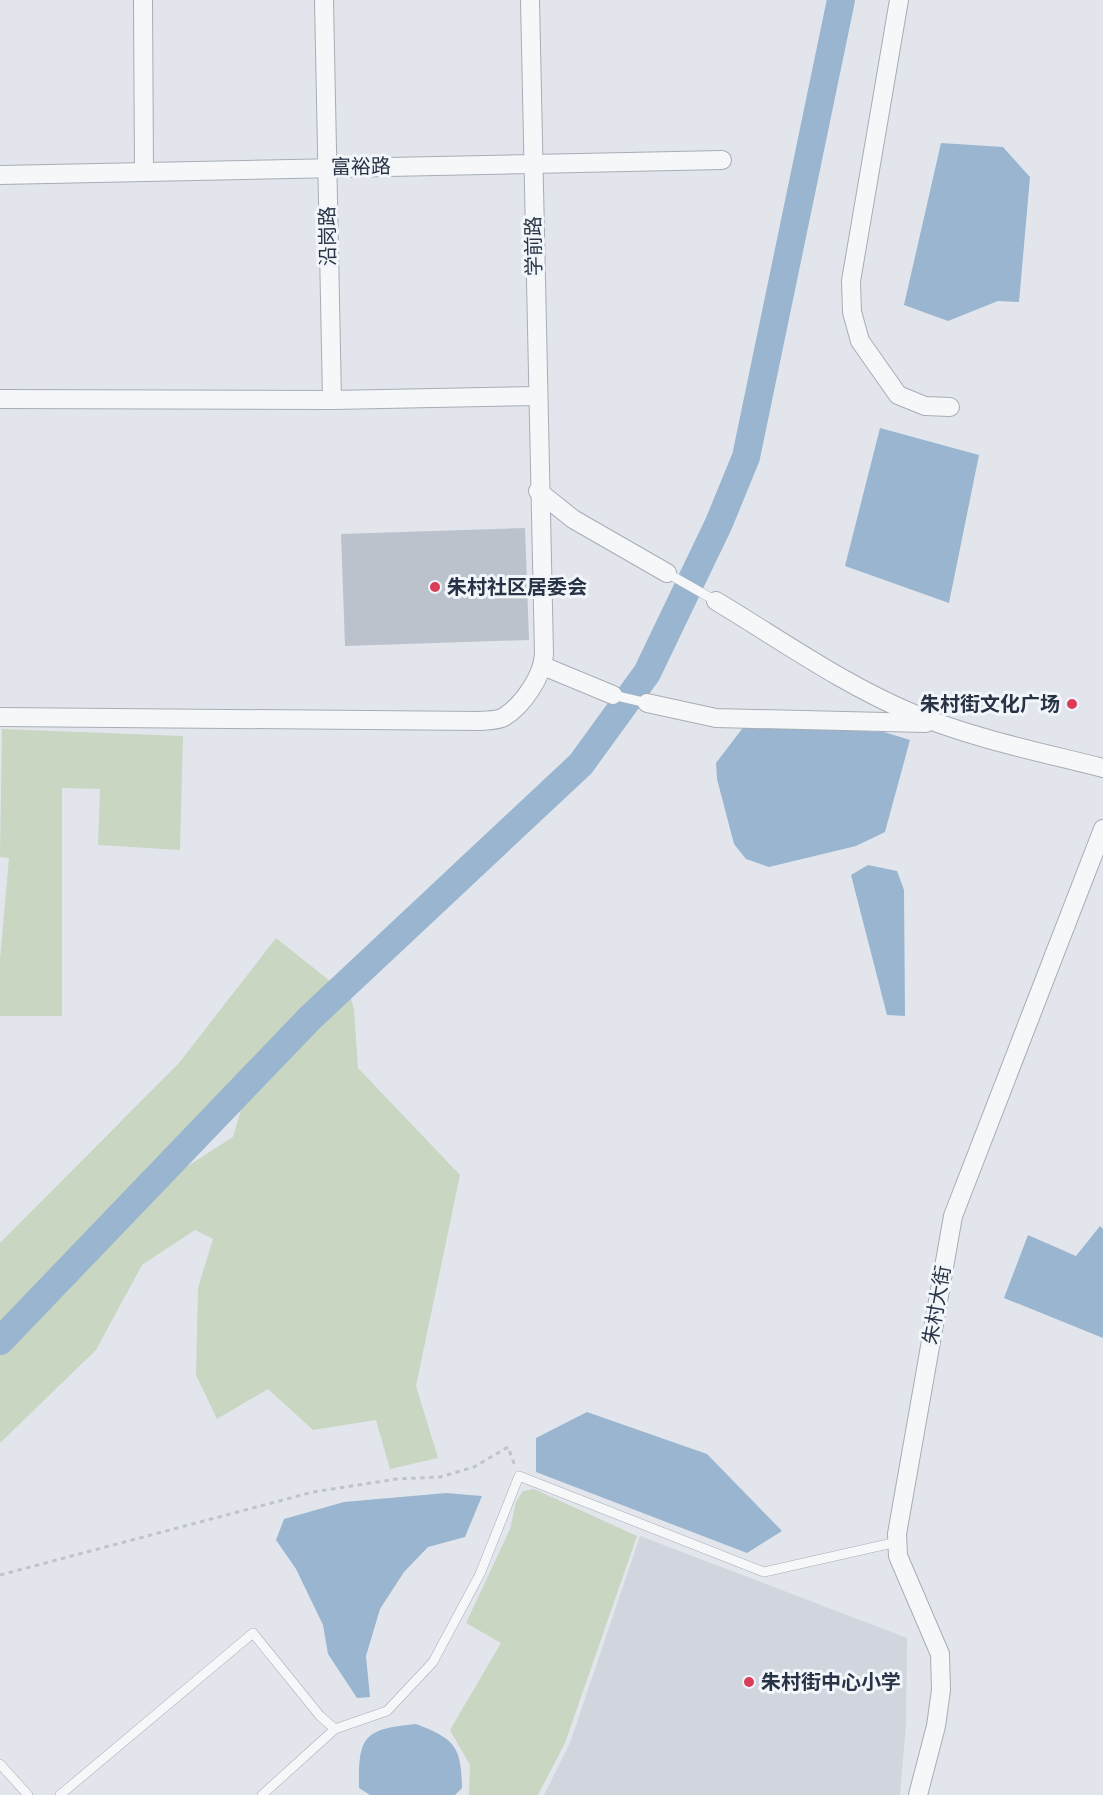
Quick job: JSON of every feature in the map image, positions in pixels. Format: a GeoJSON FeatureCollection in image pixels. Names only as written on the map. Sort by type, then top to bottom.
{"type":"FeatureCollection","features":[{"type":"Feature","properties":{"kind":"street"},"geometry":{"type":"LineString","coordinates":[[143,0],[144,172]]}},
{"type":"Feature","properties":{"kind":"street","name":"沿岗路"},"geometry":{"type":"LineString","coordinates":[[324,0],[332,400]]}},
{"type":"Feature","properties":{"kind":"street","name":"学前路"},"geometry":{"type":"LineString","coordinates":[[530,0],[543,666]]}},
{"type":"Feature","properties":{"kind":"street"},"geometry":{"type":"LineString","coordinates":[[899,0],[853,270],[852,312],[860,341],[898,395],[925,406],[950,407]]}},
{"type":"Feature","properties":{"kind":"street","name":"富裕路"},"geometry":{"type":"LineString","coordinates":[[0,175],[722,160]]}},
{"type":"Feature","properties":{"kind":"street"},"geometry":{"type":"LineString","coordinates":[[0,399],[332,400],[538,396]]}},
{"type":"Feature","properties":{"kind":"street"},"geometry":{"type":"LineString","coordinates":[[538,491],[573,519],[667,573]]}},
{"type":"Feature","properties":{"kind":"street"},"geometry":{"type":"LineString","coordinates":[[716,601],[867,692],[939,723],[1103,768]]}},
{"type":"Feature","properties":{"kind":"street"},"geometry":{"type":"LineString","coordinates":[[0,717],[480,721],[501,719],[516,708],[543,666],[613,694]]}},
{"type":"Feature","properties":{"kind":"street"},"geometry":{"type":"LineString","coordinates":[[647,703],[716,718],[799,722],[939,723]]}},
{"type":"Feature","properties":{"kind":"street","name":"朱村大街"},"geometry":{"type":"LineString","coordinates":[[918,1795],[936,1725],[941,1690],[940,1654],[897,1556],[897,1542],[899,1513],[953,1216],[1103,829]]}},
{"type":"Feature","properties":{"kind":"lane"},"geometry":{"type":"LineString","coordinates":[[667,573],[716,601]]}},
{"type":"Feature","properties":{"kind":"lane"},"geometry":{"type":"LineString","coordinates":[[613,694],[647,703]]}},
{"type":"Feature","properties":{"kind":"lane"},"geometry":{"type":"LineString","coordinates":[[262,1795],[335,1729],[387,1711],[433,1662],[480,1574],[519,1476],[764,1572],[897,1542]]}},
{"type":"Feature","properties":{"kind":"lane"},"geometry":{"type":"LineString","coordinates":[[60,1795],[253,1633],[320,1716],[335,1729]]}},
{"type":"Feature","properties":{"kind":"lane"},"geometry":{"type":"LineString","coordinates":[[0,1764],[28,1795]]}},
{"type":"Feature","properties":{"kind":"path"},"geometry":{"type":"LineString","coordinates":[[0,1575],[313,1492],[397,1479],[440,1477],[474,1467],[508,1447],[519,1476]]}},
{"type":"Feature","properties":{"kind":"shaded area","name":"朱村街中心小学"},"geometry":{"type":"Polygon","coordinates":[[[640,1536],[907,1638],[906,1725],[900,1795],[544,1795],[570,1743],[640,1536]]]}},
{"type":"Feature","properties":{"kind":"green space"},"geometry":{"type":"Polygon","coordinates":[[[2,729],[183,736],[180,850],[98,845],[100,789],[62,788],[62,1016],[0,1016],[0,959],[9,858],[0,857],[2,729]]]}},
{"type":"Feature","properties":{"kind":"green space"},"geometry":{"type":"Polygon","coordinates":[[[276,938],[335,985],[0,1332],[0,1243],[179,1063],[276,938]]]}},
{"type":"Feature","properties":{"kind":"green space"},"geometry":{"type":"Polygon","coordinates":[[[348,990],[354,1009],[358,1068],[460,1175],[416,1386],[438,1458],[390,1469],[376,1420],[313,1430],[268,1389],[217,1419],[196,1375],[198,1288],[213,1239],[195,1230],[142,1265],[96,1350],[0,1443],[0,1354],[172,1176],[233,1137],[244,1099],[348,990]]]}},
{"type":"Feature","properties":{"kind":"green space"},"geometry":{"type":"Polygon","coordinates":[[[534,1489],[637,1536],[565,1743],[538,1795],[469,1795],[470,1765],[450,1730],[501,1643],[466,1623],[510,1529],[516,1502],[523,1491],[534,1489]]]}},
{"type":"Feature","properties":{"kind":"water"},"geometry":{"type":"Polygon","coordinates":[[[941,143],[1003,147],[1030,177],[1019,302],[998,301],[948,321],[904,305],[941,143]]]}},
{"type":"Feature","properties":{"kind":"water"},"geometry":{"type":"Polygon","coordinates":[[[880,428],[979,455],[949,603],[845,566],[880,428]]]}},
{"type":"Feature","properties":{"kind":"water"},"geometry":{"type":"Polygon","coordinates":[[[745,725],[884,732],[910,740],[885,832],[856,846],[769,867],[746,859],[734,844],[717,779],[716,763],[745,725]]]}},
{"type":"Feature","properties":{"kind":"water"},"geometry":{"type":"Polygon","coordinates":[[[868,865],[897,871],[904,890],[905,1016],[887,1015],[851,875],[868,865]]]}},
{"type":"Feature","properties":{"kind":"water"},"geometry":{"type":"Polygon","coordinates":[[[1100,1226],[1103,1229],[1103,1338],[1004,1298],[1028,1235],[1076,1256],[1100,1226]]]}},
{"type":"Feature","properties":{"kind":"water"},"geometry":{"type":"Polygon","coordinates":[[[587,1412],[707,1454],[782,1531],[747,1553],[536,1472],[536,1438],[587,1412]]]}},
{"type":"Feature","properties":{"kind":"water"},"geometry":{"type":"Polygon","coordinates":[[[446,1493],[482,1496],[465,1537],[428,1547],[404,1572],[380,1609],[366,1656],[370,1697],[357,1698],[328,1654],[323,1625],[296,1569],[276,1540],[284,1519],[344,1502],[446,1493]]]}},
{"type":"Feature","properties":{"kind":"water"},"geometry":{"type":"Polygon","coordinates":[[[416,1724],[440,1734],[453,1746],[460,1762],[462,1788],[455,1795],[370,1795],[359,1788],[360,1757],[367,1739],[374,1733],[385,1729],[416,1724]]]}},
{"type":"Feature","properties":{"kind":"building","name":"朱村社区居委会"},"geometry":{"type":"Polygon","coordinates":[[[525,528],[529,640],[345,646],[341,534],[525,528]]]}},
{"type":"Feature","properties":{"kind":"waterway"},"geometry":{"type":"LineString","coordinates":[[0,1341],[310,1018],[581,764],[647,673],[719,523],[746,457],[841,0]]}},
{"type":"Feature","properties":{"kind":"place","name":"朱村社区居委会"},"geometry":{"type":"Point","coordinates":[435,587]}},
{"type":"Feature","properties":{"kind":"place","name":"朱村街文化广场"},"geometry":{"type":"Point","coordinates":[1072,704]}},
{"type":"Feature","properties":{"kind":"place","name":"朱村街中心小学"},"geometry":{"type":"Point","coordinates":[749,1682]}}]}
